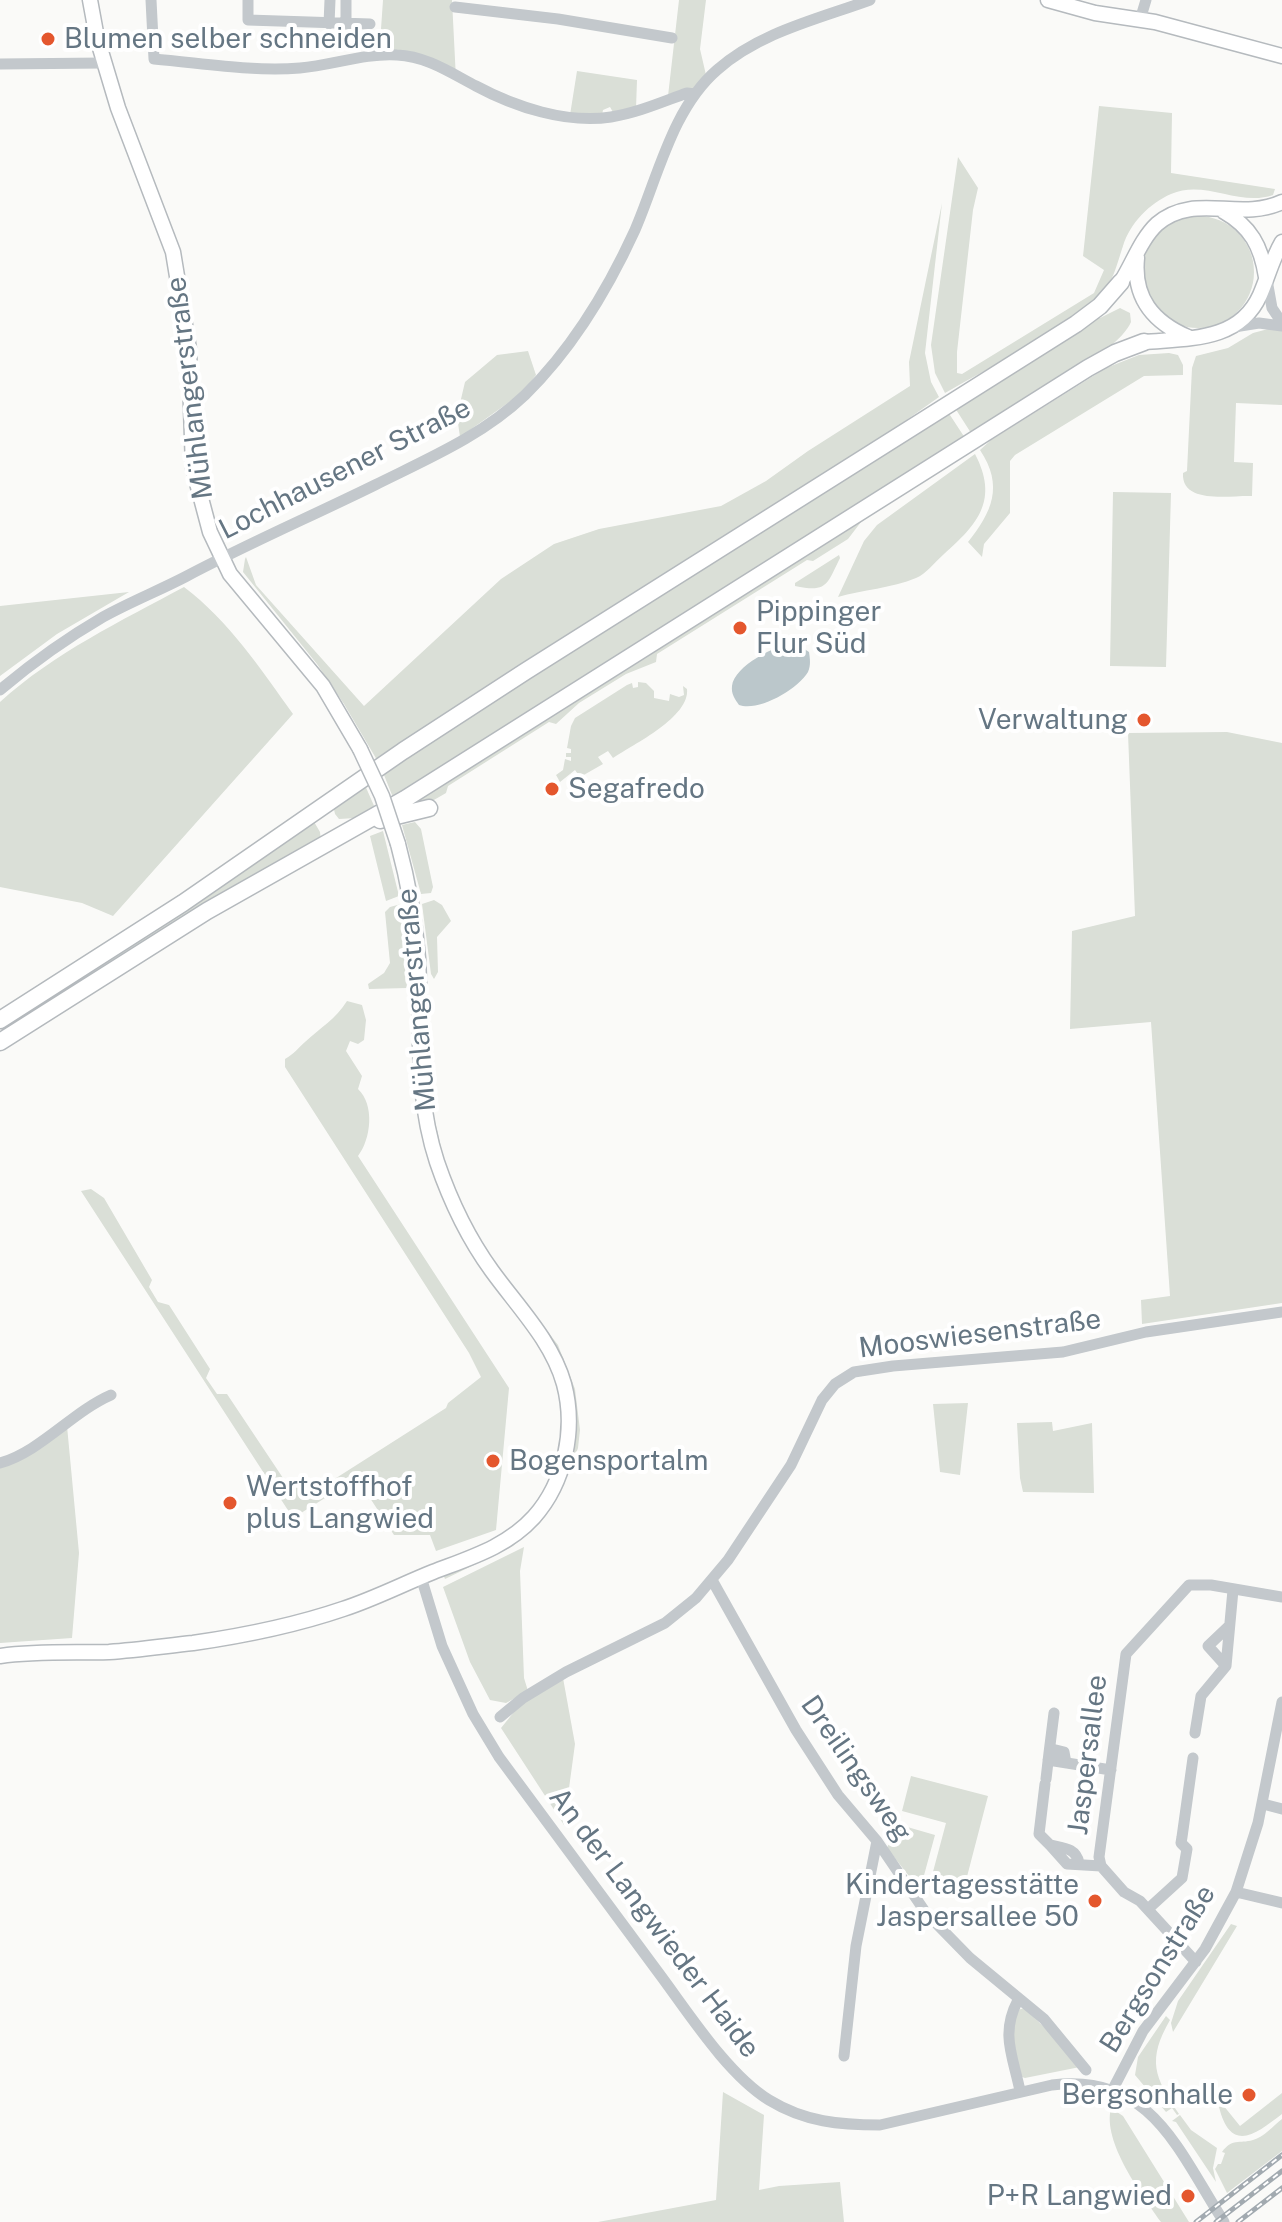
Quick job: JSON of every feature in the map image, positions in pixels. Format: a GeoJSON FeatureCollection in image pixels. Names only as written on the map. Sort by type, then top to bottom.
{"type":"FeatureCollection","features":[{"type":"Feature","properties":{"kind":"highway"},"geometry":{"type":"LineString","coordinates":[[0,1020],[183,903],[403,751],[1076,324],[1100,306],[1121,282]]}},
{"type":"Feature","properties":{"kind":"highway"},"geometry":{"type":"LineString","coordinates":[[0,1042],[207,911],[359,825],[1102,360],[1144,342]]}},
{"type":"Feature","properties":{"kind":"highway"},"geometry":{"type":"LineString","coordinates":[[866,523],[895,491]]}},
{"type":"Feature","properties":{"kind":"highway"},"geometry":{"type":"LineString","coordinates":[[359,825],[429,808]]}},
{"type":"Feature","properties":{"kind":"main road","name":"Mühlangerstraße"},"geometry":{"type":"LineString","coordinates":[[0,1656],[44,1652],[111,1652],[218,1639],[343,1609],[487,1552],[509,1538],[533,1519],[559,1474],[569,1438],[564,1384],[552,1353],[477,1251],[455,1208],[437,1160],[421,1091],[417,956],[408,880],[382,796],[360,749],[323,686],[230,574],[221,559],[198,496],[193,468],[187,321],[173,252],[103,63],[90,0]]}},
{"type":"Feature","properties":{"kind":"main road"},"geometry":{"type":"LineString","coordinates":[[1048,0],[1282,56]]}},
{"type":"Feature","properties":{"kind":"main road"},"geometry":{"type":"LineString","coordinates":[[1121,282],[1156,225],[1170,215],[1187,209],[1261,209],[1282,202]]}},
{"type":"Feature","properties":{"kind":"main road"},"geometry":{"type":"LineString","coordinates":[[1221,210],[1249,230],[1258,244],[1266,278]]}},
{"type":"Feature","properties":{"kind":"main road"},"geometry":{"type":"LineString","coordinates":[[1144,342],[1220,333],[1234,327],[1249,314],[1260,297],[1282,242]]}},
{"type":"Feature","properties":{"kind":"main road"},"geometry":{"type":"LineString","coordinates":[[1137,254],[1136,281],[1146,306],[1164,326],[1189,338]]}},
{"type":"Feature","properties":{"kind":"street"},"geometry":{"type":"LineString","coordinates":[[151,0],[154,59],[272,69],[398,55],[416,57],[488,93],[562,116],[590,119],[637,111],[687,93],[695,94]]}},
{"type":"Feature","properties":{"kind":"street"},"geometry":{"type":"LineString","coordinates":[[248,0],[248,20],[370,24]]}},
{"type":"Feature","properties":{"kind":"street"},"geometry":{"type":"LineString","coordinates":[[329,24],[330,0]]}},
{"type":"Feature","properties":{"kind":"street"},"geometry":{"type":"LineString","coordinates":[[346,0],[346,24]]}},
{"type":"Feature","properties":{"kind":"street","name":"Lochhausener Straße"},"geometry":{"type":"LineString","coordinates":[[0,690],[81,630],[456,445],[501,416],[560,355],[584,320],[635,228],[680,121],[695,94],[717,70],[751,45],[870,0]]}},
{"type":"Feature","properties":{"kind":"street"},"geometry":{"type":"LineString","coordinates":[[1140,20],[1146,0]]}},
{"type":"Feature","properties":{"kind":"street"},"geometry":{"type":"LineString","coordinates":[[455,7],[498,5],[672,38]]}},
{"type":"Feature","properties":{"kind":"street"},"geometry":{"type":"LineString","coordinates":[[0,64],[103,63]]}},
{"type":"Feature","properties":{"kind":"street"},"geometry":{"type":"LineString","coordinates":[[1266,278],[1272,308],[1282,325]]}},
{"type":"Feature","properties":{"kind":"street"},"geometry":{"type":"LineString","coordinates":[[1234,327],[1259,323],[1282,325]]}},
{"type":"Feature","properties":{"kind":"street","name":"Mooswiesenstraße"},"geometry":{"type":"LineString","coordinates":[[500,1717],[523,1698],[566,1672],[680,1613],[712,1580],[791,1465],[822,1400],[835,1384],[854,1372],[1063,1352],[1094,1347],[1146,1332],[1282,1312]]}},
{"type":"Feature","properties":{"kind":"street"},"geometry":{"type":"LineString","coordinates":[[0,1463],[18,1457],[84,1409],[111,1395]]}},
{"type":"Feature","properties":{"kind":"street","name":"An der Langwieder Haide"},"geometry":{"type":"LineString","coordinates":[[421,1577],[442,1646],[473,1714],[499,1757],[678,1999],[744,2082],[770,2101],[804,2117],[839,2124],[880,2125],[1020,2091],[1068,2083],[1091,2083],[1113,2089]]}},
{"type":"Feature","properties":{"kind":"street","name":"Dreilingsweg"},"geometry":{"type":"LineString","coordinates":[[712,1580],[796,1730],[838,1795],[877,1841],[926,1913],[970,1958],[1044,2019],[1086,2070]]}},
{"type":"Feature","properties":{"kind":"street","name":"Jaspersallee"},"geometry":{"type":"LineString","coordinates":[[1196,1962],[1148,1909],[1124,1892],[1101,1866],[1099,1857],[1126,1654],[1189,1585],[1211,1585],[1282,1597]]}},
{"type":"Feature","properties":{"kind":"street"},"geometry":{"type":"LineString","coordinates":[[1195,1733],[1201,1696],[1226,1666],[1233,1590]]}},
{"type":"Feature","properties":{"kind":"street"},"geometry":{"type":"LineString","coordinates":[[1226,1666],[1208,1646],[1228,1627]]}},
{"type":"Feature","properties":{"kind":"street","name":"Bergsonstraße"},"geometry":{"type":"LineString","coordinates":[[1224,2222],[1159,2123],[1132,2098],[1113,2089],[1143,2031],[1196,1962],[1236,1892],[1263,1804],[1282,1702]]}},
{"type":"Feature","properties":{"kind":"street"},"geometry":{"type":"LineString","coordinates":[[1054,1713],[1039,1834],[1067,1864],[1101,1866]]}},
{"type":"Feature","properties":{"kind":"street"},"geometry":{"type":"LineString","coordinates":[[1049,1757],[1111,1770]]}},
{"type":"Feature","properties":{"kind":"street"},"geometry":{"type":"LineString","coordinates":[[1148,1909],[1182,1878],[1187,1849],[1181,1843],[1193,1758]]}},
{"type":"Feature","properties":{"kind":"street"},"geometry":{"type":"LineString","coordinates":[[1263,1804],[1282,1809]]}},
{"type":"Feature","properties":{"kind":"street"},"geometry":{"type":"LineString","coordinates":[[844,2056],[856,1946],[877,1841]]}},
{"type":"Feature","properties":{"kind":"street"},"geometry":{"type":"LineString","coordinates":[[1236,1892],[1282,1903]]}},
{"type":"Feature","properties":{"kind":"street"},"geometry":{"type":"LineString","coordinates":[[1018,2000],[1007,2037],[1020,2091]]}},
{"type":"Feature","properties":{"kind":"shaded area"},"geometry":{"type":"Polygon","coordinates":[[[383,0],[452,0],[456,79],[416,60],[379,58],[383,0]]]}},
{"type":"Feature","properties":{"kind":"shaded area"},"geometry":{"type":"Polygon","coordinates":[[[679,0],[706,0],[700,49],[706,75],[696,87],[668,96],[679,0]]]}},
{"type":"Feature","properties":{"kind":"shaded area"},"geometry":{"type":"Polygon","coordinates":[[[577,71],[637,80],[636,109],[614,114],[610,107],[603,110],[602,115],[570,115],[577,71]]]}},
{"type":"Feature","properties":{"kind":"shaded area"},"geometry":{"type":"Polygon","coordinates":[[[1099,106],[1172,113],[1171,173],[1275,189],[1273,195],[1248,198],[1184,190],[1163,198],[1148,208],[1130,229],[1112,278],[1100,295],[1045,336],[945,393],[935,373],[931,345],[958,157],[978,188],[957,352],[957,373],[962,374],[1094,293],[1104,270],[1083,256],[1099,106]]]}},
{"type":"Feature","properties":{"kind":"shaded area"},"geometry":{"type":"Polygon","coordinates":[[[942,203],[925,353],[931,382],[939,397],[884,436],[377,760],[317,664],[243,572],[246,557],[256,585],[364,706],[501,579],[554,544],[599,529],[721,506],[766,481],[910,386],[909,362],[942,203]]]}},
{"type":"Feature","properties":{"kind":"shaded area"},"geometry":{"type":"Polygon","coordinates":[[[1198,216],[1219,220],[1238,232],[1250,251],[1254,272],[1250,293],[1238,312],[1219,324],[1198,328],[1177,324],[1158,312],[1146,293],[1142,272],[1146,251],[1158,232],[1177,220],[1198,216]]]}},
{"type":"Feature","properties":{"kind":"shaded area"},"geometry":{"type":"Polygon","coordinates":[[[1120,308],[1130,313],[1131,322],[1122,336],[1105,351],[1059,382],[971,433],[955,408],[1098,316],[1100,318],[1120,308]]]}},
{"type":"Feature","properties":{"kind":"shaded area"},"geometry":{"type":"Polygon","coordinates":[[[1272,328],[1282,330],[1282,405],[1236,403],[1234,462],[1253,463],[1252,496],[1198,494],[1185,483],[1183,473],[1187,471],[1192,368],[1196,356],[1228,348],[1253,333],[1272,328]]]}},
{"type":"Feature","properties":{"kind":"shaded area"},"geometry":{"type":"Polygon","coordinates":[[[528,351],[536,375],[522,393],[460,437],[457,416],[465,382],[497,355],[528,351]]]}},
{"type":"Feature","properties":{"kind":"shaded area"},"geometry":{"type":"Polygon","coordinates":[[[1139,355],[1178,355],[1183,365],[1183,375],[1144,376],[1015,455],[1010,461],[1010,513],[984,544],[982,557],[968,542],[989,509],[992,498],[992,475],[980,450],[1106,368],[1139,355]]]}},
{"type":"Feature","properties":{"kind":"shaded area"},"geometry":{"type":"Polygon","coordinates":[[[948,412],[965,438],[394,800],[382,770],[948,412]]]}},
{"type":"Feature","properties":{"kind":"shaded area"},"geometry":{"type":"Polygon","coordinates":[[[975,454],[982,470],[985,498],[967,532],[920,576],[838,597],[864,541],[877,525],[975,454]]]}},
{"type":"Feature","properties":{"kind":"shaded area"},"geometry":{"type":"Polygon","coordinates":[[[1113,492],[1171,493],[1166,667],[1110,666],[1113,492]]]}},
{"type":"Feature","properties":{"kind":"shaded area"},"geometry":{"type":"Polygon","coordinates":[[[858,521],[861,522],[848,539],[813,561],[807,560],[657,654],[656,662],[626,674],[579,703],[556,724],[549,722],[448,786],[446,793],[427,804],[405,806],[858,521]]]}},
{"type":"Feature","properties":{"kind":"shaded area"},"geometry":{"type":"Polygon","coordinates":[[[839,555],[825,584],[814,588],[795,586],[795,583],[839,555]]]}},
{"type":"Feature","properties":{"kind":"shaded area"},"geometry":{"type":"Polygon","coordinates":[[[184,587],[230,630],[293,714],[113,916],[82,903],[0,887],[0,702],[65,653],[184,587]]]}},
{"type":"Feature","properties":{"kind":"shaded area"},"geometry":{"type":"Polygon","coordinates":[[[129,592],[57,634],[0,676],[0,606],[129,592]]]}},
{"type":"Feature","properties":{"kind":"shaded area"},"geometry":{"type":"Polygon","coordinates":[[[795,643],[809,652],[810,667],[803,679],[776,698],[756,705],[739,705],[732,689],[740,671],[768,652],[795,643]]]}},
{"type":"Feature","properties":{"kind":"shaded area"},"geometry":{"type":"Polygon","coordinates":[[[638,682],[646,683],[654,691],[654,698],[669,701],[670,694],[684,695],[683,686],[687,689],[686,699],[680,710],[646,737],[613,758],[608,751],[598,757],[603,764],[580,777],[575,770],[560,782],[556,775],[563,770],[565,759],[571,761],[566,753],[571,753],[571,749],[567,748],[575,718],[627,685],[632,683],[633,688],[638,687],[638,682]]]}},
{"type":"Feature","properties":{"kind":"shaded area"},"geometry":{"type":"Polygon","coordinates":[[[1227,732],[1282,743],[1282,1303],[1142,1324],[1141,1300],[1170,1296],[1151,1022],[1070,1029],[1072,931],[1135,916],[1128,733],[1227,732]]]}},
{"type":"Feature","properties":{"kind":"shaded area"},"geometry":{"type":"Polygon","coordinates":[[[364,783],[375,808],[356,818],[339,819],[333,805],[364,783]]]}},
{"type":"Feature","properties":{"kind":"shaded area"},"geometry":{"type":"Polygon","coordinates":[[[313,820],[321,841],[11,1029],[6,1021],[313,820]]]}},
{"type":"Feature","properties":{"kind":"shaded area"},"geometry":{"type":"Polygon","coordinates":[[[415,822],[421,829],[433,887],[431,893],[421,894],[402,825],[415,822]]]}},
{"type":"Feature","properties":{"kind":"shaded area"},"geometry":{"type":"Polygon","coordinates":[[[383,831],[399,896],[386,901],[370,836],[383,831]]]}},
{"type":"Feature","properties":{"kind":"shaded area"},"geometry":{"type":"Polygon","coordinates":[[[434,900],[442,905],[451,921],[437,937],[438,972],[434,979],[422,904],[434,900]]]}},
{"type":"Feature","properties":{"kind":"shaded area"},"geometry":{"type":"Polygon","coordinates":[[[401,904],[407,988],[369,989],[368,984],[384,973],[390,963],[385,912],[401,904]]]}},
{"type":"Feature","properties":{"kind":"shaded area"},"geometry":{"type":"Polygon","coordinates":[[[347,1001],[362,1005],[366,1020],[364,1040],[358,1044],[350,1041],[346,1051],[362,1076],[358,1089],[369,1113],[366,1141],[358,1156],[509,1388],[496,1530],[436,1551],[430,1535],[394,1535],[357,1478],[293,1518],[81,1191],[91,1189],[104,1198],[152,1280],[149,1287],[158,1302],[169,1305],[210,1369],[206,1378],[217,1394],[227,1394],[287,1484],[291,1485],[302,1477],[313,1485],[333,1480],[446,1408],[448,1403],[481,1377],[469,1353],[285,1067],[285,1059],[333,1018],[347,1001]]]}},
{"type":"Feature","properties":{"kind":"shaded area"},"geometry":{"type":"Polygon","coordinates":[[[429,1096],[444,1160],[462,1206],[490,1257],[558,1345],[575,1389],[580,1430],[574,1459],[539,1524],[513,1546],[445,1579],[443,1574],[512,1542],[562,1475],[571,1393],[476,1239],[441,1162],[429,1096]]]}},
{"type":"Feature","properties":{"kind":"shaded area"},"geometry":{"type":"Polygon","coordinates":[[[968,1403],[960,1475],[940,1472],[933,1404],[968,1403]]]}},
{"type":"Feature","properties":{"kind":"shaded area"},"geometry":{"type":"Polygon","coordinates":[[[1052,1422],[1053,1431],[1092,1423],[1094,1493],[1023,1492],[1017,1423],[1052,1422]]]}},
{"type":"Feature","properties":{"kind":"shaded area"},"geometry":{"type":"Polygon","coordinates":[[[67,1426],[79,1553],[72,1638],[0,1643],[0,1466],[67,1426]]]}},
{"type":"Feature","properties":{"kind":"shaded area"},"geometry":{"type":"Polygon","coordinates":[[[524,1547],[520,1571],[524,1678],[528,1691],[506,1703],[490,1700],[470,1662],[443,1587],[524,1547]]]}},
{"type":"Feature","properties":{"kind":"shaded area"},"geometry":{"type":"Polygon","coordinates":[[[563,1678],[575,1744],[564,1825],[501,1728],[518,1707],[563,1678]]]}},
{"type":"Feature","properties":{"kind":"shaded area"},"geometry":{"type":"Polygon","coordinates":[[[911,1776],[988,1796],[963,1892],[930,1883],[946,1823],[902,1811],[911,1776]]]}},
{"type":"Feature","properties":{"kind":"shaded area"},"geometry":{"type":"Polygon","coordinates":[[[897,1824],[935,1835],[920,1890],[887,1848],[897,1824]]]}},
{"type":"Feature","properties":{"kind":"shaded area"},"geometry":{"type":"Polygon","coordinates":[[[1231,1924],[1237,1926],[1173,2032],[1171,2023],[1178,2001],[1231,1924]]]}},
{"type":"Feature","properties":{"kind":"shaded area"},"geometry":{"type":"Polygon","coordinates":[[[1024,2008],[1080,2067],[1022,2077],[1012,2047],[1015,2011],[1024,2008]]]}},
{"type":"Feature","properties":{"kind":"shaded area"},"geometry":{"type":"Polygon","coordinates":[[[1166,2016],[1170,2020],[1158,2046],[1156,2068],[1177,2115],[1172,2108],[1166,2112],[1135,2075],[1138,2057],[1166,2016]]]}},
{"type":"Feature","properties":{"kind":"shaded area"},"geometry":{"type":"Polygon","coordinates":[[[723,2092],[764,2115],[759,2190],[840,2182],[844,2222],[598,2222],[716,2200],[723,2092]]]}},
{"type":"Feature","properties":{"kind":"shaded area"},"geometry":{"type":"Polygon","coordinates":[[[1282,2093],[1282,2114],[1254,2133],[1238,2135],[1230,2131],[1224,2122],[1219,2107],[1223,2105],[1240,2126],[1282,2093]]]}},
{"type":"Feature","properties":{"kind":"shaded area"},"geometry":{"type":"Polygon","coordinates":[[[1111,2108],[1123,2116],[1189,2222],[1161,2222],[1144,2198],[1112,2136],[1111,2108]]]}},
{"type":"Feature","properties":{"kind":"shaded area"},"geometry":{"type":"Polygon","coordinates":[[[1180,2115],[1191,2130],[1217,2148],[1213,2168],[1216,2182],[1176,2122],[1172,2121],[1180,2115]]]}},
{"type":"Feature","properties":{"kind":"shaded area"},"geometry":{"type":"Polygon","coordinates":[[[1282,2119],[1282,2151],[1227,2193],[1215,2169],[1221,2164],[1225,2153],[1222,2152],[1233,2143],[1261,2136],[1282,2119]]]}},
{"type":"Feature","properties":{"kind":"railway"},"geometry":{"type":"LineString","coordinates":[[1196,2222],[1282,2155]]}},
{"type":"Feature","properties":{"kind":"railway"},"geometry":{"type":"LineString","coordinates":[[1216,2222],[1282,2171]]}},
{"type":"Feature","properties":{"kind":"railway"},"geometry":{"type":"LineString","coordinates":[[1238,2222],[1282,2188]]}},
{"type":"Feature","properties":{"kind":"place","name":"Blumen selber schneiden"},"geometry":{"type":"Point","coordinates":[48,39]}},
{"type":"Feature","properties":{"kind":"place","name":"Pippinger Flur Süd"},"geometry":{"type":"Point","coordinates":[740,628]}},
{"type":"Feature","properties":{"kind":"place","name":"Verwaltung"},"geometry":{"type":"Point","coordinates":[1144,720]}},
{"type":"Feature","properties":{"kind":"place","name":"Segafredo"},"geometry":{"type":"Point","coordinates":[552,789]}},
{"type":"Feature","properties":{"kind":"place","name":"Bogensportalm"},"geometry":{"type":"Point","coordinates":[493,1461]}},
{"type":"Feature","properties":{"kind":"place","name":"Wertstoffhof plus Langwied"},"geometry":{"type":"Point","coordinates":[230,1503]}},
{"type":"Feature","properties":{"kind":"place","name":"Kindertagesstätte Jaspersallee 50"},"geometry":{"type":"Point","coordinates":[1095,1901]}},
{"type":"Feature","properties":{"kind":"place","name":"Bergsonhalle"},"geometry":{"type":"Point","coordinates":[1249,2095]}},
{"type":"Feature","properties":{"kind":"place","name":"P+R Langwied"},"geometry":{"type":"Point","coordinates":[1188,2196]}}]}
